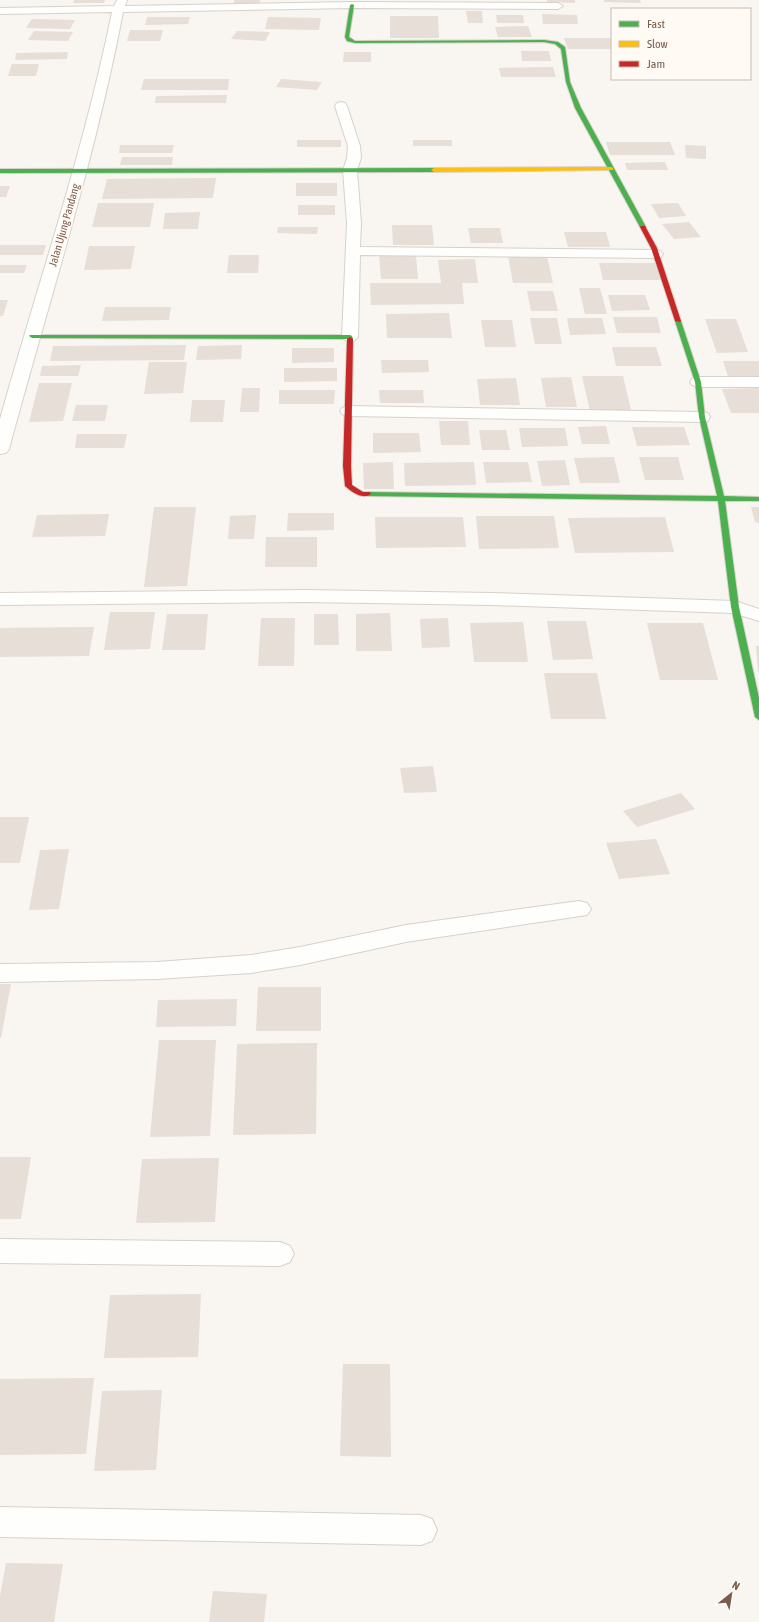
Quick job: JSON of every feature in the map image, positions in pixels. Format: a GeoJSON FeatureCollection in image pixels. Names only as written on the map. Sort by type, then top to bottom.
{"type":"FeatureCollection","features":[{"type":"Feature","properties":{"kind":"street"},"geometry":{"type":"LineString","coordinates":[[0,11],[120,4],[352,5],[518,3],[558,6]]}},
{"type":"Feature","properties":{"kind":"street","name":"Jalan Ujung Pandang"},"geometry":{"type":"LineString","coordinates":[[0,449],[4,421],[32,336],[80,171],[108,65],[120,4]]}},
{"type":"Feature","properties":{"kind":"street"},"geometry":{"type":"LineString","coordinates":[[352,5],[347,37],[349,40],[355,42],[544,41],[561,45],[563,48],[568,82],[578,108],[656,254],[698,382],[702,417],[721,499],[735,607],[759,718]]}},
{"type":"Feature","properties":{"kind":"street"},"geometry":{"type":"LineString","coordinates":[[341,106],[354,146],[354,158],[350,170],[354,223],[348,411],[347,466],[349,486],[361,494],[759,499]]}},
{"type":"Feature","properties":{"kind":"street"},"geometry":{"type":"LineString","coordinates":[[0,171],[611,169]]}},
{"type":"Feature","properties":{"kind":"street"},"geometry":{"type":"LineString","coordinates":[[353,251],[656,254]]}},
{"type":"Feature","properties":{"kind":"street"},"geometry":{"type":"LineString","coordinates":[[32,336],[350,337]]}},
{"type":"Feature","properties":{"kind":"street"},"geometry":{"type":"LineString","coordinates":[[698,382],[759,382]]}},
{"type":"Feature","properties":{"kind":"street"},"geometry":{"type":"LineString","coordinates":[[348,411],[702,417]]}},
{"type":"Feature","properties":{"kind":"street"},"geometry":{"type":"LineString","coordinates":[[0,599],[306,596],[477,599],[735,607],[759,615]]}},
{"type":"Feature","properties":{"kind":"street"},"geometry":{"type":"LineString","coordinates":[[0,973],[175,970],[231,966],[298,957],[422,931],[579,909]]}},
{"type":"Feature","properties":{"kind":"street"},"geometry":{"type":"LineString","coordinates":[[0,1251],[280,1254]]}},
{"type":"Feature","properties":{"kind":"street"},"geometry":{"type":"LineString","coordinates":[[0,1522],[421,1530]]}},
{"type":"Feature","properties":{"kind":"building"},"geometry":{"type":"Polygon","coordinates":[[[74,0],[105,0],[104,3],[73,3],[74,0]]]}},
{"type":"Feature","properties":{"kind":"building"},"geometry":{"type":"Polygon","coordinates":[[[234,0],[260,0],[260,3],[234,4],[234,0]]]}},
{"type":"Feature","properties":{"kind":"building"},"geometry":{"type":"Polygon","coordinates":[[[547,0],[575,0],[575,3],[547,2],[547,0]]]}},
{"type":"Feature","properties":{"kind":"building"},"geometry":{"type":"Polygon","coordinates":[[[604,0],[640,0],[641,3],[604,2],[604,0]]]}},
{"type":"Feature","properties":{"kind":"building"},"geometry":{"type":"Polygon","coordinates":[[[466,11],[482,11],[483,23],[468,23],[466,11]]]}},
{"type":"Feature","properties":{"kind":"building"},"geometry":{"type":"Polygon","coordinates":[[[542,14],[577,15],[578,24],[543,24],[542,14]]]}},
{"type":"Feature","properties":{"kind":"building"},"geometry":{"type":"Polygon","coordinates":[[[496,15],[523,15],[524,23],[497,23],[496,15]]]}},
{"type":"Feature","properties":{"kind":"building"},"geometry":{"type":"Polygon","coordinates":[[[390,16],[438,16],[439,38],[390,38],[390,16]]]}},
{"type":"Feature","properties":{"kind":"building"},"geometry":{"type":"Polygon","coordinates":[[[147,17],[190,17],[188,24],[145,25],[147,17]]]}},
{"type":"Feature","properties":{"kind":"building"},"geometry":{"type":"Polygon","coordinates":[[[268,17],[321,18],[319,30],[265,29],[268,17]]]}},
{"type":"Feature","properties":{"kind":"building"},"geometry":{"type":"Polygon","coordinates":[[[32,19],[75,20],[70,29],[26,28],[32,19]]]}},
{"type":"Feature","properties":{"kind":"building"},"geometry":{"type":"Polygon","coordinates":[[[528,26],[532,37],[498,37],[495,27],[528,26]]]}},
{"type":"Feature","properties":{"kind":"building"},"geometry":{"type":"Polygon","coordinates":[[[130,30],[163,30],[160,41],[127,41],[130,30]]]}},
{"type":"Feature","properties":{"kind":"building"},"geometry":{"type":"Polygon","coordinates":[[[34,31],[73,32],[68,41],[28,40],[34,31]]]}},
{"type":"Feature","properties":{"kind":"building"},"geometry":{"type":"Polygon","coordinates":[[[237,31],[270,32],[265,41],[231,39],[237,31]]]}},
{"type":"Feature","properties":{"kind":"building"},"geometry":{"type":"Polygon","coordinates":[[[564,38],[611,38],[611,49],[568,49],[564,38]]]}},
{"type":"Feature","properties":{"kind":"building"},"geometry":{"type":"Polygon","coordinates":[[[521,51],[549,51],[551,61],[522,61],[521,51]]]}},
{"type":"Feature","properties":{"kind":"building"},"geometry":{"type":"Polygon","coordinates":[[[68,52],[67,59],[15,60],[16,53],[68,52]]]}},
{"type":"Feature","properties":{"kind":"building"},"geometry":{"type":"Polygon","coordinates":[[[344,52],[371,52],[371,62],[343,62],[344,52]]]}},
{"type":"Feature","properties":{"kind":"building"},"geometry":{"type":"Polygon","coordinates":[[[12,64],[39,64],[36,76],[8,76],[12,64]]]}},
{"type":"Feature","properties":{"kind":"building"},"geometry":{"type":"Polygon","coordinates":[[[553,67],[556,77],[501,77],[499,68],[553,67]]]}},
{"type":"Feature","properties":{"kind":"building"},"geometry":{"type":"Polygon","coordinates":[[[144,79],[229,79],[228,90],[141,90],[144,79]]]}},
{"type":"Feature","properties":{"kind":"building"},"geometry":{"type":"Polygon","coordinates":[[[281,79],[322,82],[317,90],[276,87],[281,79]]]}},
{"type":"Feature","properties":{"kind":"building"},"geometry":{"type":"Polygon","coordinates":[[[227,95],[226,103],[155,103],[156,96],[227,95]]]}},
{"type":"Feature","properties":{"kind":"building"},"geometry":{"type":"Polygon","coordinates":[[[297,140],[341,140],[341,147],[297,147],[297,140]]]}},
{"type":"Feature","properties":{"kind":"building"},"geometry":{"type":"Polygon","coordinates":[[[413,140],[452,140],[452,146],[413,146],[413,140]]]}},
{"type":"Feature","properties":{"kind":"building"},"geometry":{"type":"Polygon","coordinates":[[[606,142],[670,142],[675,155],[610,155],[606,142]]]}},
{"type":"Feature","properties":{"kind":"building"},"geometry":{"type":"Polygon","coordinates":[[[120,145],[174,145],[172,153],[119,153],[120,145]]]}},
{"type":"Feature","properties":{"kind":"building"},"geometry":{"type":"Polygon","coordinates":[[[685,145],[706,146],[706,159],[686,158],[685,145]]]}},
{"type":"Feature","properties":{"kind":"building"},"geometry":{"type":"Polygon","coordinates":[[[122,157],[173,157],[172,165],[120,165],[122,157]]]}},
{"type":"Feature","properties":{"kind":"building"},"geometry":{"type":"Polygon","coordinates":[[[665,162],[668,170],[627,170],[625,163],[665,162]]]}},
{"type":"Feature","properties":{"kind":"building"},"geometry":{"type":"Polygon","coordinates":[[[216,178],[213,198],[102,199],[107,179],[216,178]]]}},
{"type":"Feature","properties":{"kind":"building"},"geometry":{"type":"Polygon","coordinates":[[[296,183],[337,183],[337,196],[296,196],[296,183]]]}},
{"type":"Feature","properties":{"kind":"building"},"geometry":{"type":"Polygon","coordinates":[[[0,186],[10,186],[6,197],[0,197],[0,186]]]}},
{"type":"Feature","properties":{"kind":"building"},"geometry":{"type":"Polygon","coordinates":[[[98,203],[154,203],[150,227],[92,227],[98,203]]]}},
{"type":"Feature","properties":{"kind":"building"},"geometry":{"type":"Polygon","coordinates":[[[678,203],[686,216],[659,218],[651,204],[678,203]]]}},
{"type":"Feature","properties":{"kind":"building"},"geometry":{"type":"Polygon","coordinates":[[[298,205],[335,205],[335,215],[298,215],[298,205]]]}},
{"type":"Feature","properties":{"kind":"building"},"geometry":{"type":"Polygon","coordinates":[[[200,212],[198,229],[163,229],[165,213],[200,212]]]}},
{"type":"Feature","properties":{"kind":"building"},"geometry":{"type":"Polygon","coordinates":[[[689,222],[701,237],[674,239],[662,224],[689,222]]]}},
{"type":"Feature","properties":{"kind":"building"},"geometry":{"type":"Polygon","coordinates":[[[392,225],[432,225],[434,245],[393,245],[392,225]]]}},
{"type":"Feature","properties":{"kind":"building"},"geometry":{"type":"Polygon","coordinates":[[[278,227],[318,227],[317,234],[277,233],[278,227]]]}},
{"type":"Feature","properties":{"kind":"building"},"geometry":{"type":"Polygon","coordinates":[[[468,228],[500,228],[503,243],[471,243],[468,228]]]}},
{"type":"Feature","properties":{"kind":"building"},"geometry":{"type":"Polygon","coordinates":[[[564,232],[606,232],[610,247],[568,247],[564,232]]]}},
{"type":"Feature","properties":{"kind":"building"},"geometry":{"type":"Polygon","coordinates":[[[0,245],[46,245],[43,255],[0,255],[0,245]]]}},
{"type":"Feature","properties":{"kind":"building"},"geometry":{"type":"Polygon","coordinates":[[[89,246],[135,246],[131,269],[84,270],[89,246]]]}},
{"type":"Feature","properties":{"kind":"building"},"geometry":{"type":"Polygon","coordinates":[[[229,255],[259,255],[258,273],[227,273],[229,255]]]}},
{"type":"Feature","properties":{"kind":"building"},"geometry":{"type":"Polygon","coordinates":[[[379,255],[416,255],[418,279],[381,279],[379,255]]]}},
{"type":"Feature","properties":{"kind":"building"},"geometry":{"type":"Polygon","coordinates":[[[508,256],[547,256],[553,283],[513,283],[508,256]]]}},
{"type":"Feature","properties":{"kind":"building"},"geometry":{"type":"Polygon","coordinates":[[[475,259],[478,283],[462,283],[464,304],[371,305],[370,283],[441,283],[438,260],[475,259]]]}},
{"type":"Feature","properties":{"kind":"building"},"geometry":{"type":"Polygon","coordinates":[[[599,263],[658,263],[664,280],[603,280],[599,263]]]}},
{"type":"Feature","properties":{"kind":"building"},"geometry":{"type":"Polygon","coordinates":[[[0,265],[27,265],[24,273],[0,273],[0,265]]]}},
{"type":"Feature","properties":{"kind":"building"},"geometry":{"type":"Polygon","coordinates":[[[579,288],[600,288],[607,314],[585,314],[579,288]]]}},
{"type":"Feature","properties":{"kind":"building"},"geometry":{"type":"Polygon","coordinates":[[[527,291],[553,291],[558,311],[531,311],[527,291]]]}},
{"type":"Feature","properties":{"kind":"building"},"geometry":{"type":"Polygon","coordinates":[[[608,295],[645,295],[650,310],[612,311],[608,295]]]}},
{"type":"Feature","properties":{"kind":"building"},"geometry":{"type":"Polygon","coordinates":[[[0,300],[8,300],[3,316],[0,316],[0,300]]]}},
{"type":"Feature","properties":{"kind":"building"},"geometry":{"type":"Polygon","coordinates":[[[105,307],[171,307],[169,320],[102,321],[105,307]]]}},
{"type":"Feature","properties":{"kind":"building"},"geometry":{"type":"Polygon","coordinates":[[[449,313],[452,338],[387,338],[386,314],[449,313]]]}},
{"type":"Feature","properties":{"kind":"building"},"geometry":{"type":"Polygon","coordinates":[[[613,317],[657,317],[661,333],[617,333],[613,317]]]}},
{"type":"Feature","properties":{"kind":"building"},"geometry":{"type":"Polygon","coordinates":[[[530,318],[557,318],[562,344],[535,344],[530,318]]]}},
{"type":"Feature","properties":{"kind":"building"},"geometry":{"type":"Polygon","coordinates":[[[567,318],[602,318],[606,334],[570,335],[567,318]]]}},
{"type":"Feature","properties":{"kind":"building"},"geometry":{"type":"Polygon","coordinates":[[[705,319],[736,319],[748,352],[717,353],[705,319]]]}},
{"type":"Feature","properties":{"kind":"building"},"geometry":{"type":"Polygon","coordinates":[[[481,320],[512,320],[516,347],[485,347],[481,320]]]}},
{"type":"Feature","properties":{"kind":"building"},"geometry":{"type":"Polygon","coordinates":[[[186,345],[184,360],[50,361],[53,346],[186,345]]]}},
{"type":"Feature","properties":{"kind":"building"},"geometry":{"type":"Polygon","coordinates":[[[242,345],[241,359],[196,360],[198,346],[242,345]]]}},
{"type":"Feature","properties":{"kind":"building"},"geometry":{"type":"Polygon","coordinates":[[[612,347],[656,347],[662,366],[616,366],[612,347]]]}},
{"type":"Feature","properties":{"kind":"building"},"geometry":{"type":"Polygon","coordinates":[[[292,348],[334,348],[334,362],[292,363],[292,348]]]}},
{"type":"Feature","properties":{"kind":"building"},"geometry":{"type":"Polygon","coordinates":[[[381,360],[428,360],[429,372],[382,373],[381,360]]]}},
{"type":"Feature","properties":{"kind":"building"},"geometry":{"type":"Polygon","coordinates":[[[723,361],[759,361],[759,379],[729,379],[723,361]]]}},
{"type":"Feature","properties":{"kind":"building"},"geometry":{"type":"Polygon","coordinates":[[[149,362],[187,362],[183,393],[144,394],[149,362]]]}},
{"type":"Feature","properties":{"kind":"building"},"geometry":{"type":"Polygon","coordinates":[[[81,365],[78,376],[40,376],[42,366],[81,365]]]}},
{"type":"Feature","properties":{"kind":"building"},"geometry":{"type":"Polygon","coordinates":[[[284,368],[337,368],[337,381],[284,382],[284,368]]]}},
{"type":"Feature","properties":{"kind":"building"},"geometry":{"type":"Polygon","coordinates":[[[582,376],[623,376],[631,410],[590,411],[582,376]]]}},
{"type":"Feature","properties":{"kind":"building"},"geometry":{"type":"Polygon","coordinates":[[[571,377],[577,407],[546,407],[541,378],[571,377]]]}},
{"type":"Feature","properties":{"kind":"building"},"geometry":{"type":"Polygon","coordinates":[[[516,378],[520,405],[480,405],[477,379],[516,378]]]}},
{"type":"Feature","properties":{"kind":"building"},"geometry":{"type":"Polygon","coordinates":[[[39,383],[72,383],[63,421],[29,422],[39,383]]]}},
{"type":"Feature","properties":{"kind":"building"},"geometry":{"type":"Polygon","coordinates":[[[242,388],[260,388],[259,412],[240,412],[242,388]]]}},
{"type":"Feature","properties":{"kind":"building"},"geometry":{"type":"Polygon","coordinates":[[[759,388],[759,413],[731,413],[722,389],[759,388]]]}},
{"type":"Feature","properties":{"kind":"building"},"geometry":{"type":"Polygon","coordinates":[[[279,390],[335,390],[334,404],[279,404],[279,390]]]}},
{"type":"Feature","properties":{"kind":"building"},"geometry":{"type":"Polygon","coordinates":[[[379,390],[423,390],[424,403],[380,403],[379,390]]]}},
{"type":"Feature","properties":{"kind":"building"},"geometry":{"type":"Polygon","coordinates":[[[192,400],[225,400],[223,422],[190,422],[192,400]]]}},
{"type":"Feature","properties":{"kind":"building"},"geometry":{"type":"Polygon","coordinates":[[[76,405],[108,405],[105,421],[72,421],[76,405]]]}},
{"type":"Feature","properties":{"kind":"building"},"geometry":{"type":"Polygon","coordinates":[[[439,421],[468,421],[470,445],[441,445],[439,421]]]}},
{"type":"Feature","properties":{"kind":"building"},"geometry":{"type":"Polygon","coordinates":[[[606,426],[610,444],[582,444],[578,427],[606,426]]]}},
{"type":"Feature","properties":{"kind":"building"},"geometry":{"type":"Polygon","coordinates":[[[632,427],[684,427],[690,445],[637,446],[632,427]]]}},
{"type":"Feature","properties":{"kind":"building"},"geometry":{"type":"Polygon","coordinates":[[[519,428],[565,428],[568,446],[522,447],[519,428]]]}},
{"type":"Feature","properties":{"kind":"building"},"geometry":{"type":"Polygon","coordinates":[[[479,430],[506,430],[510,450],[482,450],[479,430]]]}},
{"type":"Feature","properties":{"kind":"building"},"geometry":{"type":"Polygon","coordinates":[[[373,433],[419,433],[421,452],[373,453],[373,433]]]}},
{"type":"Feature","properties":{"kind":"building"},"geometry":{"type":"Polygon","coordinates":[[[77,434],[127,434],[124,448],[75,448],[77,434]]]}},
{"type":"Feature","properties":{"kind":"building"},"geometry":{"type":"Polygon","coordinates":[[[614,457],[620,483],[580,483],[574,458],[614,457]]]}},
{"type":"Feature","properties":{"kind":"building"},"geometry":{"type":"Polygon","coordinates":[[[639,457],[678,457],[684,480],[645,480],[639,457]]]}},
{"type":"Feature","properties":{"kind":"building"},"geometry":{"type":"Polygon","coordinates":[[[565,460],[570,485],[542,486],[537,461],[565,460]]]}},
{"type":"Feature","properties":{"kind":"building"},"geometry":{"type":"Polygon","coordinates":[[[393,462],[394,489],[364,489],[363,463],[393,462]]]}},
{"type":"Feature","properties":{"kind":"building"},"geometry":{"type":"Polygon","coordinates":[[[474,462],[476,485],[405,486],[404,463],[474,462]]]}},
{"type":"Feature","properties":{"kind":"building"},"geometry":{"type":"Polygon","coordinates":[[[483,462],[528,462],[532,482],[486,483],[483,462]]]}},
{"type":"Feature","properties":{"kind":"building"},"geometry":{"type":"Polygon","coordinates":[[[154,507],[196,507],[187,586],[144,587],[154,507]]]}},
{"type":"Feature","properties":{"kind":"building"},"geometry":{"type":"Polygon","coordinates":[[[751,507],[759,507],[759,523],[755,522],[751,507]]]}},
{"type":"Feature","properties":{"kind":"building"},"geometry":{"type":"Polygon","coordinates":[[[288,513],[334,513],[334,530],[287,531],[288,513]]]}},
{"type":"Feature","properties":{"kind":"building"},"geometry":{"type":"Polygon","coordinates":[[[109,514],[105,536],[32,537],[37,515],[109,514]]]}},
{"type":"Feature","properties":{"kind":"building"},"geometry":{"type":"Polygon","coordinates":[[[256,515],[254,539],[228,539],[230,516],[256,515]]]}},
{"type":"Feature","properties":{"kind":"building"},"geometry":{"type":"Polygon","coordinates":[[[476,516],[554,516],[559,548],[479,549],[476,516]]]}},
{"type":"Feature","properties":{"kind":"building"},"geometry":{"type":"Polygon","coordinates":[[[375,517],[463,517],[466,547],[376,548],[375,517]]]}},
{"type":"Feature","properties":{"kind":"building"},"geometry":{"type":"Polygon","coordinates":[[[665,517],[674,552],[575,553],[568,518],[665,517]]]}},
{"type":"Feature","properties":{"kind":"building"},"geometry":{"type":"Polygon","coordinates":[[[266,537],[317,537],[317,567],[265,567],[266,537]]]}},
{"type":"Feature","properties":{"kind":"building"},"geometry":{"type":"Polygon","coordinates":[[[110,612],[155,612],[150,649],[104,650],[110,612]]]}},
{"type":"Feature","properties":{"kind":"building"},"geometry":{"type":"Polygon","coordinates":[[[390,613],[392,651],[356,651],[356,614],[390,613]]]}},
{"type":"Feature","properties":{"kind":"building"},"geometry":{"type":"Polygon","coordinates":[[[167,614],[208,614],[205,650],[162,650],[167,614]]]}},
{"type":"Feature","properties":{"kind":"building"},"geometry":{"type":"Polygon","coordinates":[[[314,614],[338,614],[339,645],[314,645],[314,614]]]}},
{"type":"Feature","properties":{"kind":"building"},"geometry":{"type":"Polygon","coordinates":[[[261,618],[295,618],[294,666],[258,666],[261,618]]]}},
{"type":"Feature","properties":{"kind":"building"},"geometry":{"type":"Polygon","coordinates":[[[448,618],[450,647],[422,648],[420,619],[448,618]]]}},
{"type":"Feature","properties":{"kind":"building"},"geometry":{"type":"Polygon","coordinates":[[[547,621],[586,621],[593,659],[553,660],[547,621]]]}},
{"type":"Feature","properties":{"kind":"building"},"geometry":{"type":"Polygon","coordinates":[[[523,622],[528,662],[474,662],[470,623],[523,622]]]}},
{"type":"Feature","properties":{"kind":"building"},"geometry":{"type":"Polygon","coordinates":[[[647,623],[703,623],[718,680],[660,680],[647,623]]]}},
{"type":"Feature","properties":{"kind":"building"},"geometry":{"type":"Polygon","coordinates":[[[94,627],[89,656],[0,657],[0,628],[94,627]]]}},
{"type":"Feature","properties":{"kind":"building"},"geometry":{"type":"Polygon","coordinates":[[[756,646],[759,646],[759,672],[758,672],[756,646]]]}},
{"type":"Feature","properties":{"kind":"building"},"geometry":{"type":"Polygon","coordinates":[[[544,673],[597,673],[606,719],[551,719],[544,673]]]}},
{"type":"Feature","properties":{"kind":"building"},"geometry":{"type":"Polygon","coordinates":[[[433,766],[437,792],[404,793],[400,768],[433,766]]]}},
{"type":"Feature","properties":{"kind":"building"},"geometry":{"type":"Polygon","coordinates":[[[681,793],[695,809],[637,827],[623,811],[681,793]]]}},
{"type":"Feature","properties":{"kind":"building"},"geometry":{"type":"Polygon","coordinates":[[[0,817],[29,817],[20,863],[0,863],[0,817]]]}},
{"type":"Feature","properties":{"kind":"building"},"geometry":{"type":"Polygon","coordinates":[[[656,839],[670,874],[619,879],[606,843],[656,839]]]}},
{"type":"Feature","properties":{"kind":"building"},"geometry":{"type":"Polygon","coordinates":[[[69,849],[59,909],[29,910],[40,850],[69,849]]]}},
{"type":"Feature","properties":{"kind":"building"},"geometry":{"type":"Polygon","coordinates":[[[0,984],[11,984],[1,1038],[0,1038],[0,984]]]}},
{"type":"Feature","properties":{"kind":"building"},"geometry":{"type":"Polygon","coordinates":[[[258,987],[321,987],[321,1031],[256,1031],[258,987]]]}},
{"type":"Feature","properties":{"kind":"building"},"geometry":{"type":"Polygon","coordinates":[[[237,999],[236,1026],[156,1027],[158,1000],[237,999]]]}},
{"type":"Feature","properties":{"kind":"building"},"geometry":{"type":"Polygon","coordinates":[[[159,1040],[216,1040],[210,1136],[150,1137],[159,1040]]]}},
{"type":"Feature","properties":{"kind":"building"},"geometry":{"type":"Polygon","coordinates":[[[317,1043],[316,1134],[233,1135],[237,1044],[317,1043]]]}},
{"type":"Feature","properties":{"kind":"building"},"geometry":{"type":"Polygon","coordinates":[[[0,1157],[31,1157],[21,1219],[0,1219],[0,1157]]]}},
{"type":"Feature","properties":{"kind":"building"},"geometry":{"type":"Polygon","coordinates":[[[219,1158],[215,1222],[136,1223],[142,1159],[219,1158]]]}},
{"type":"Feature","properties":{"kind":"building"},"geometry":{"type":"Polygon","coordinates":[[[201,1294],[198,1357],[104,1358],[110,1295],[201,1294]]]}},
{"type":"Feature","properties":{"kind":"building"},"geometry":{"type":"Polygon","coordinates":[[[343,1364],[390,1364],[391,1457],[340,1456],[343,1364]]]}},
{"type":"Feature","properties":{"kind":"building"},"geometry":{"type":"Polygon","coordinates":[[[94,1378],[86,1454],[0,1455],[0,1379],[94,1378]]]}},
{"type":"Feature","properties":{"kind":"building"},"geometry":{"type":"Polygon","coordinates":[[[162,1390],[156,1470],[94,1471],[102,1391],[162,1390]]]}},
{"type":"Feature","properties":{"kind":"building"},"geometry":{"type":"Polygon","coordinates":[[[6,1563],[63,1564],[54,1622],[0,1622],[0,1596],[6,1563]]]}},
{"type":"Feature","properties":{"kind":"building"},"geometry":{"type":"Polygon","coordinates":[[[213,1591],[267,1594],[264,1622],[209,1622],[213,1591]]]}},
{"type":"Feature","properties":{"kind":"traffic: fast"},"geometry":{"type":"LineString","coordinates":[[352,5],[347,37],[349,40],[355,42],[544,41],[556,43],[563,48],[568,82],[578,108],[643,227]]}},
{"type":"Feature","properties":{"kind":"traffic: fast"},"geometry":{"type":"LineString","coordinates":[[0,171],[434,170]]}},
{"type":"Feature","properties":{"kind":"traffic: fast"},"geometry":{"type":"LineString","coordinates":[[678,321],[698,382],[702,417],[721,499],[735,607],[759,717]]}},
{"type":"Feature","properties":{"kind":"traffic: fast"},"geometry":{"type":"LineString","coordinates":[[32,336],[350,337],[350,339]]}},
{"type":"Feature","properties":{"kind":"traffic: fast"},"geometry":{"type":"LineString","coordinates":[[367,494],[759,499]]}},
{"type":"Feature","properties":{"kind":"traffic: slow"},"geometry":{"type":"LineString","coordinates":[[434,170],[611,169]]}},
{"type":"Feature","properties":{"kind":"traffic: jam"},"geometry":{"type":"LineString","coordinates":[[643,227],[654,248],[678,321]]}},
{"type":"Feature","properties":{"kind":"traffic: jam"},"geometry":{"type":"LineString","coordinates":[[350,339],[347,466],[349,486],[361,494],[367,494]]}}]}
